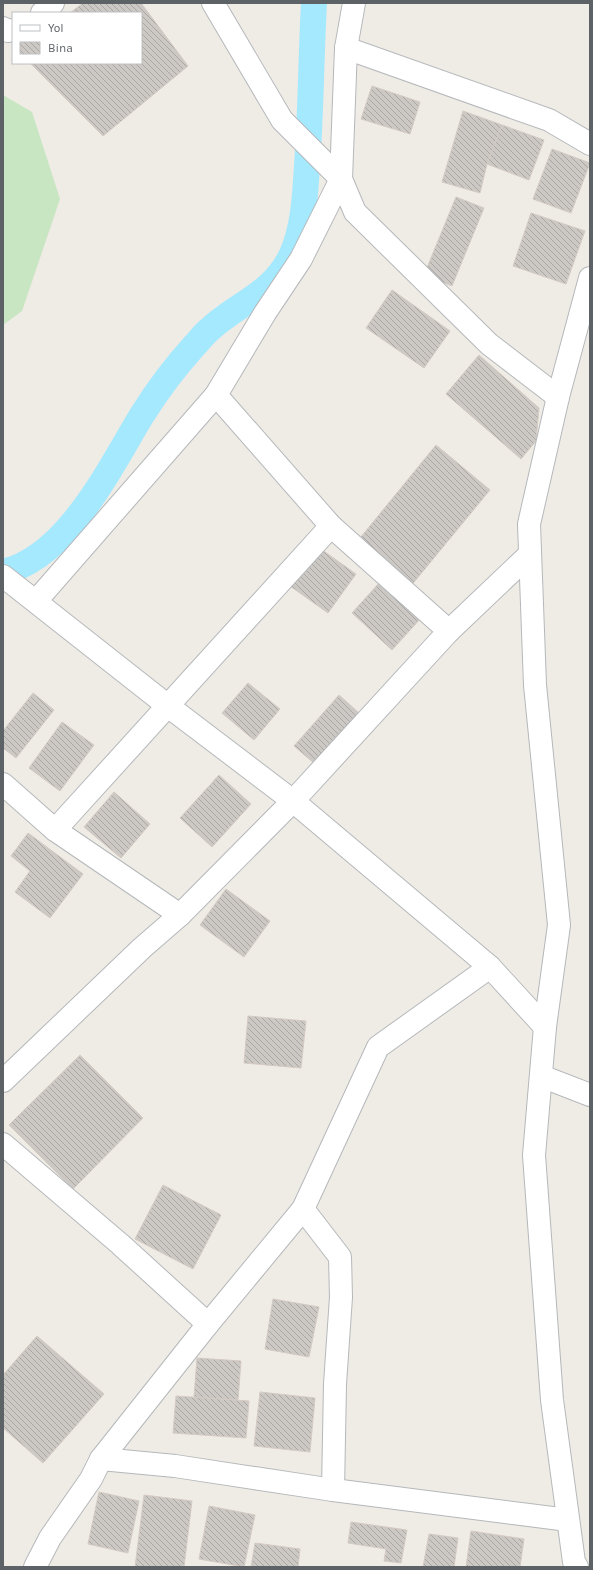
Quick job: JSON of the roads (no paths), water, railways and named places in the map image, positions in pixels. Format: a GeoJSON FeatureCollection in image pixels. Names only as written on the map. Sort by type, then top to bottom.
{"type":"FeatureCollection","features":[{"type":"Feature","properties":{"kind":"street"},"geometry":{"type":"LineString","coordinates":[[43,12],[53,3]]}},
{"type":"Feature","properties":{"kind":"street"},"geometry":{"type":"LineString","coordinates":[[213,3],[282,120],[341,179],[355,212],[489,344],[558,398]]}},
{"type":"Feature","properties":{"kind":"street"},"geometry":{"type":"LineString","coordinates":[[36,601],[216,395],[265,313],[301,259],[341,179],[346,48],[354,3]]}},
{"type":"Feature","properties":{"kind":"street"},"geometry":{"type":"LineString","coordinates":[[346,48],[549,120],[590,144]]}},
{"type":"Feature","properties":{"kind":"street"},"geometry":{"type":"LineString","coordinates":[[577,1567],[574,1562],[552,1400],[534,1155],[545,1027],[559,926],[535,685],[529,524],[558,398],[590,278]]}},
{"type":"Feature","properties":{"kind":"street"},"geometry":{"type":"LineString","coordinates":[[216,395],[331,526],[449,631]]}},
{"type":"Feature","properties":{"kind":"street"},"geometry":{"type":"LineString","coordinates":[[55,830],[331,526]]}},
{"type":"Feature","properties":{"kind":"street"},"geometry":{"type":"LineString","coordinates":[[3,1081],[142,948],[180,916],[293,801],[449,631],[530,554]]}},
{"type":"Feature","properties":{"kind":"street"},"geometry":{"type":"LineString","coordinates":[[3,576],[168,706],[293,801],[490,967],[545,1027]]}},
{"type":"Feature","properties":{"kind":"street"},"geometry":{"type":"LineString","coordinates":[[3,784],[55,830],[180,916]]}},
{"type":"Feature","properties":{"kind":"street"},"geometry":{"type":"LineString","coordinates":[[35,1567],[50,1538],[91,1479],[101,1459],[208,1324],[303,1209],[378,1047],[490,967]]}},
{"type":"Feature","properties":{"kind":"street"},"geometry":{"type":"LineString","coordinates":[[541,1076],[590,1095]]}},
{"type":"Feature","properties":{"kind":"street"},"geometry":{"type":"LineString","coordinates":[[3,1144],[120,1244],[208,1324]]}},
{"type":"Feature","properties":{"kind":"street"},"geometry":{"type":"LineString","coordinates":[[303,1209],[340,1257],[341,1297],[335,1384],[333,1490]]}},
{"type":"Feature","properties":{"kind":"street"},"geometry":{"type":"LineString","coordinates":[[101,1459],[175,1466],[333,1490],[568,1520]]}},
{"type":"Feature","properties":{"kind":"waterway"},"geometry":{"type":"LineString","coordinates":[[3,572],[26,563],[48,548],[67,529],[101,484],[142,415],[166,379],[206,333],[219,321],[265,289],[284,268],[292,254],[299,233],[305,199],[314,3]]}}]}
